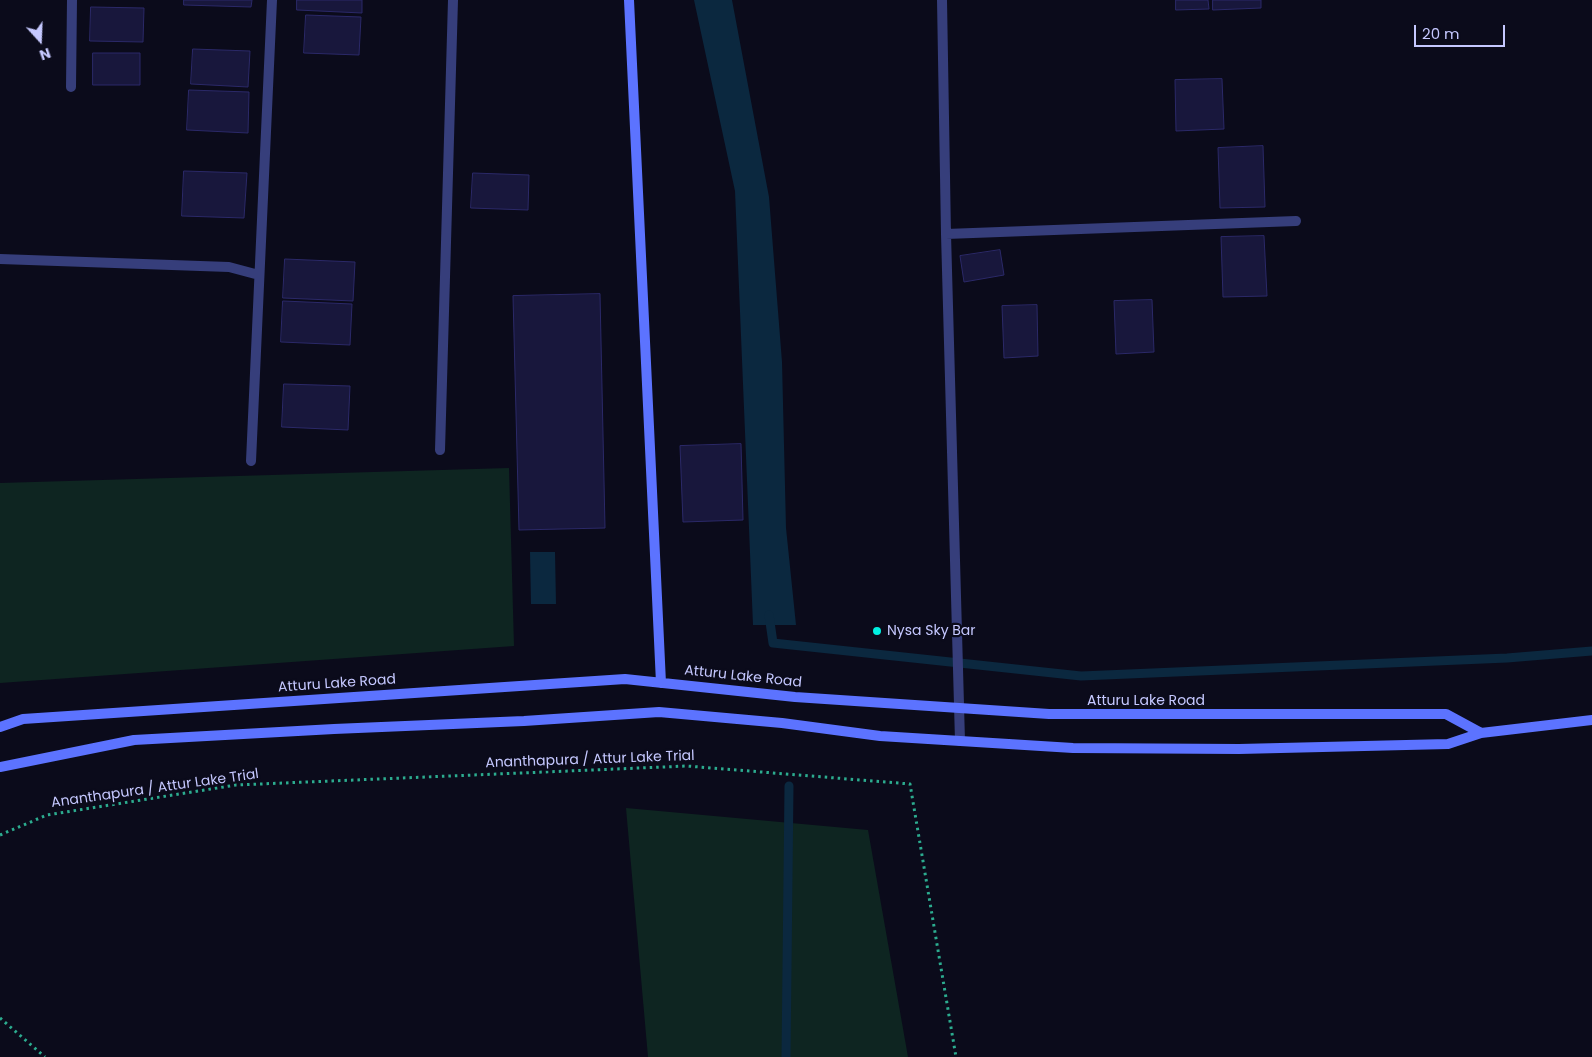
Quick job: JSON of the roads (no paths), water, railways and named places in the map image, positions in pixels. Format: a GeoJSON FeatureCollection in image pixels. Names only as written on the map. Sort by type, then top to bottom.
{"type":"FeatureCollection","features":[{"type":"Feature","properties":{"kind":"street"},"geometry":{"type":"LineString","coordinates":[[71,87],[72,0]]}},
{"type":"Feature","properties":{"kind":"street"},"geometry":{"type":"LineString","coordinates":[[251,461],[272,0]]}},
{"type":"Feature","properties":{"kind":"street"},"geometry":{"type":"LineString","coordinates":[[440,450],[453,0]]}},
{"type":"Feature","properties":{"kind":"street"},"geometry":{"type":"LineString","coordinates":[[629,0],[661,683]]}},
{"type":"Feature","properties":{"kind":"street"},"geometry":{"type":"LineString","coordinates":[[942,0],[946,234],[960,741]]}},
{"type":"Feature","properties":{"kind":"street"},"geometry":{"type":"LineString","coordinates":[[946,234],[1296,221]]}},
{"type":"Feature","properties":{"kind":"street"},"geometry":{"type":"LineString","coordinates":[[0,259],[229,267],[259,276]]}},
{"type":"Feature","properties":{"kind":"street","name":"Atturu Lake Road"},"geometry":{"type":"LineString","coordinates":[[0,728],[23,719],[616,680],[795,697],[1049,714],[1446,714],[1481,733]]}},
{"type":"Feature","properties":{"kind":"street"},"geometry":{"type":"LineString","coordinates":[[0,767],[134,740],[524,721],[659,712],[782,723],[880,736],[1073,748],[1238,749],[1448,744],[1481,733],[1592,720]]}},
{"type":"Feature","properties":{"kind":"water"},"geometry":{"type":"Polygon","coordinates":[[[694,0],[732,0],[769,197],[782,362],[786,528],[796,625],[753,625],[735,191],[694,0]]]}},
{"type":"Feature","properties":{"kind":"water"},"geometry":{"type":"Polygon","coordinates":[[[530,552],[555,552],[556,604],[531,604],[530,552]]]}},
{"type":"Feature","properties":{"kind":"waterway"},"geometry":{"type":"LineString","coordinates":[[769,615],[773,643],[1081,676],[1507,658],[1592,651]]}},
{"type":"Feature","properties":{"kind":"waterway"},"geometry":{"type":"LineString","coordinates":[[786,1057],[789,786]]}},
{"type":"Feature","properties":{"kind":"place","name":"Nysa Sky Bar"},"geometry":{"type":"Point","coordinates":[877,631]}}]}
